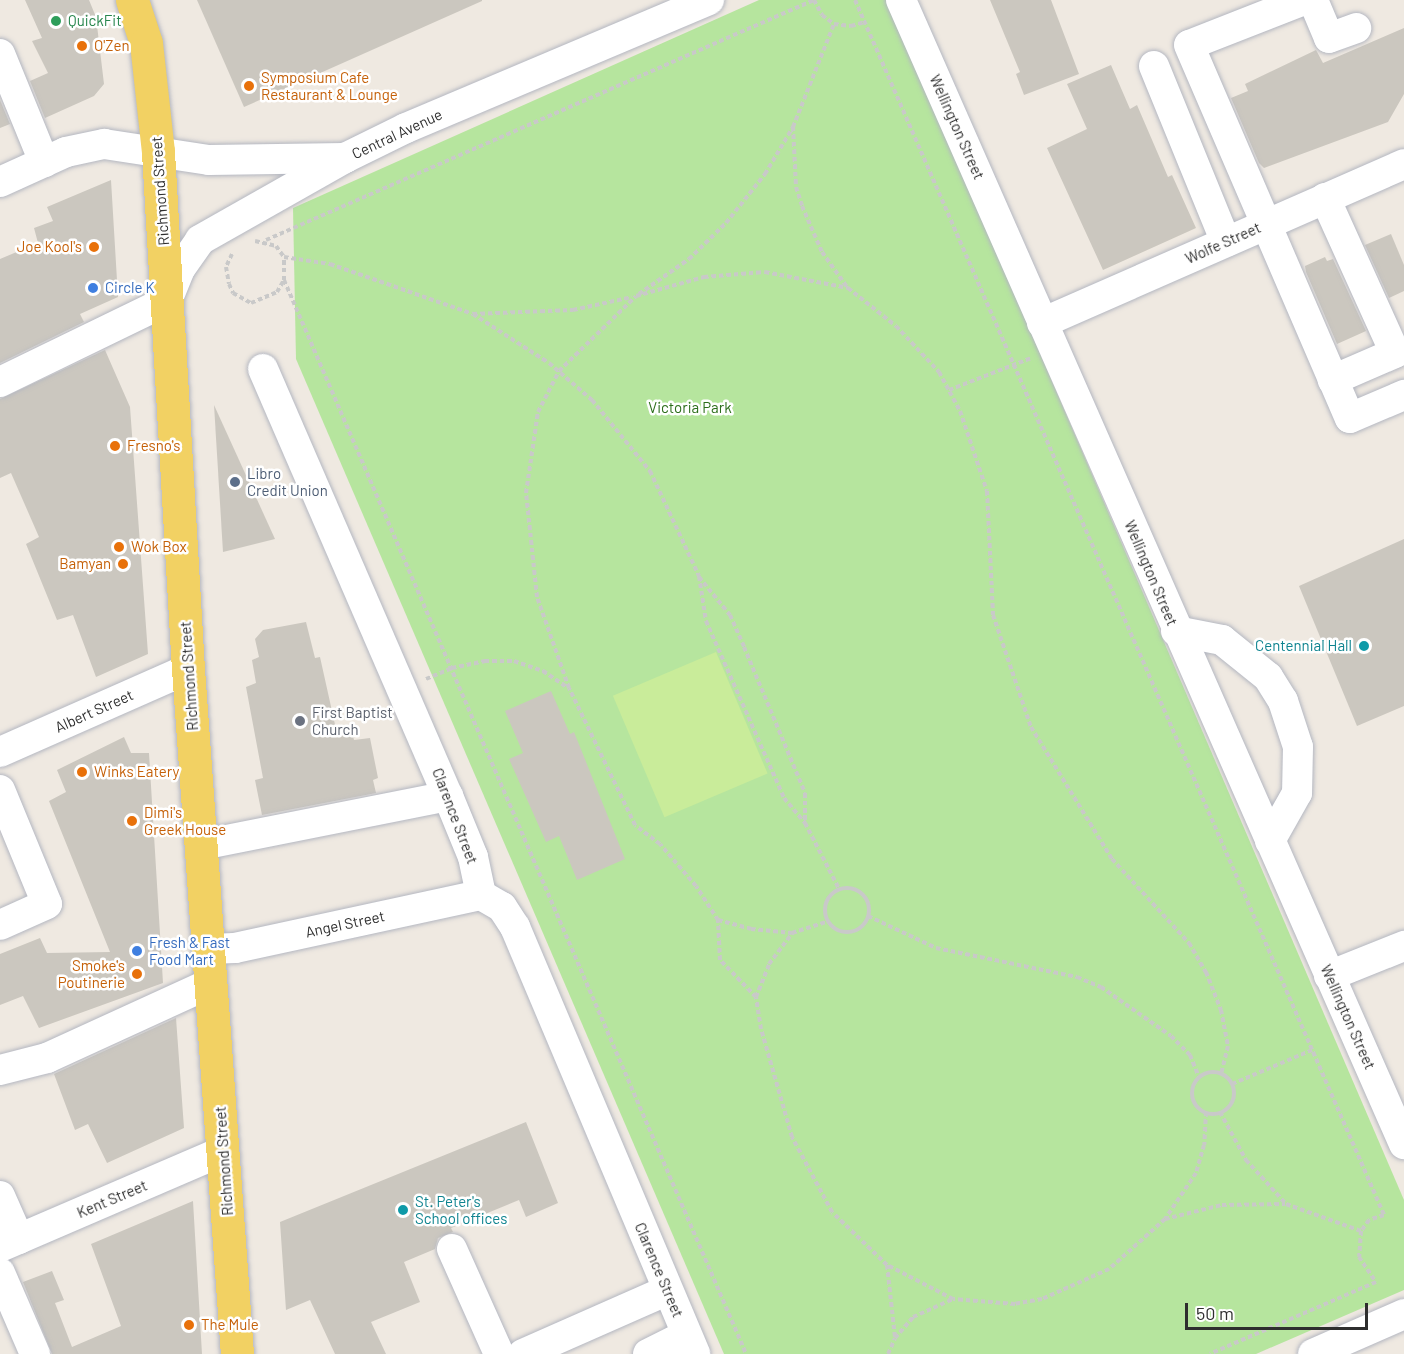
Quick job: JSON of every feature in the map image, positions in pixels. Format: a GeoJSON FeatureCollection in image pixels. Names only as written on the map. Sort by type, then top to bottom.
{"type":"FeatureCollection","features":[{"type":"Feature","properties":{"kind":"main road","name":"Richmond Street"},"geometry":{"type":"LineString","coordinates":[[132,0],[146,43],[158,152],[188,669],[237,1354]]}},
{"type":"Feature","properties":{"kind":"street","name":"Central Avenue"},"geometry":{"type":"LineString","coordinates":[[0,182],[44,162],[104,144],[244,162],[345,158],[406,128],[709,0]]}},
{"type":"Feature","properties":{"kind":"street","name":"Wellington Street"},"geometry":{"type":"LineString","coordinates":[[901,0],[1176,632],[1404,1144]]}},
{"type":"Feature","properties":{"kind":"street"},"geometry":{"type":"LineString","coordinates":[[1304,0],[1189,45],[1264,225],[1350,418],[1404,395]]}},
{"type":"Feature","properties":{"kind":"street"},"geometry":{"type":"LineString","coordinates":[[1312,0],[1329,38],[1356,28]]}},
{"type":"Feature","properties":{"kind":"street"},"geometry":{"type":"LineString","coordinates":[[0,54],[44,162]]}},
{"type":"Feature","properties":{"kind":"street"},"geometry":{"type":"LineString","coordinates":[[1154,66],[1226,242]]}},
{"type":"Feature","properties":{"kind":"street"},"geometry":{"type":"LineString","coordinates":[[0,382],[167,301],[180,269],[200,240],[345,158]]}},
{"type":"Feature","properties":{"kind":"street","name":"Wolfe Street"},"geometry":{"type":"LineString","coordinates":[[1042,323],[1404,164]]}},
{"type":"Feature","properties":{"kind":"street"},"geometry":{"type":"LineString","coordinates":[[1325,198],[1395,353],[1333,380]]}},
{"type":"Feature","properties":{"kind":"street","name":"Clarence Street"},"geometry":{"type":"LineString","coordinates":[[263,369],[448,796],[473,858],[481,895],[502,907],[515,927],[691,1344]]}},
{"type":"Feature","properties":{"kind":"street"},"geometry":{"type":"LineString","coordinates":[[1176,632],[1222,640],[1268,677],[1283,701],[1298,747],[1297,793],[1270,841]]}},
{"type":"Feature","properties":{"kind":"street","name":"Albert Street"},"geometry":{"type":"LineString","coordinates":[[0,752],[188,669]]}},
{"type":"Feature","properties":{"kind":"street"},"geometry":{"type":"LineString","coordinates":[[0,790],[47,904],[1,920]]}},
{"type":"Feature","properties":{"kind":"street"},"geometry":{"type":"LineString","coordinates":[[201,845],[448,796]]}},
{"type":"Feature","properties":{"kind":"street","name":"Angel Street"},"geometry":{"type":"LineString","coordinates":[[209,949],[235,948],[481,895]]}},
{"type":"Feature","properties":{"kind":"street"},"geometry":{"type":"LineString","coordinates":[[1329,976],[1404,946]]}},
{"type":"Feature","properties":{"kind":"street"},"geometry":{"type":"LineString","coordinates":[[0,1070],[47,1058],[211,983]]}},
{"type":"Feature","properties":{"kind":"street","name":"Kent Street"},"geometry":{"type":"LineString","coordinates":[[9,1243],[223,1151]]}},
{"type":"Feature","properties":{"kind":"street"},"geometry":{"type":"LineString","coordinates":[[0,1196],[9,1243]]}},
{"type":"Feature","properties":{"kind":"street"},"geometry":{"type":"LineString","coordinates":[[452,1249],[499,1354]]}},
{"type":"Feature","properties":{"kind":"street"},"geometry":{"type":"LineString","coordinates":[[0,1273],[35,1354]]}},
{"type":"Feature","properties":{"kind":"street"},"geometry":{"type":"LineString","coordinates":[[523,1354],[668,1290]]}},
{"type":"Feature","properties":{"kind":"street"},"geometry":{"type":"LineString","coordinates":[[1313,1354],[1404,1314]]}},
{"type":"Feature","properties":{"kind":"street"},"geometry":{"type":"LineString","coordinates":[[648,1354],[691,1344]]}},
{"type":"Feature","properties":{"kind":"path"},"geometry":{"type":"LineString","coordinates":[[248,241],[265,240],[814,0],[822,15],[834,24],[851,26],[865,22]]}},
{"type":"Feature","properties":{"kind":"path"},"geometry":{"type":"LineString","coordinates":[[855,0],[1384,1215],[1369,1220],[1361,1231],[1359,1257],[1376,1282],[1210,1354]]}},
{"type":"Feature","properties":{"kind":"path"},"geometry":{"type":"LineString","coordinates":[[756,997],[720,960],[718,920],[681,867],[635,825],[568,688],[537,597],[526,493],[533,429],[544,397],[559,371],[636,296],[689,259],[726,223],[765,174],[793,127],[834,24]]}},
{"type":"Feature","properties":{"kind":"path"},"geometry":{"type":"LineString","coordinates":[[793,127],[796,187],[822,252],[848,288],[873,305],[917,346],[949,390],[960,411],[987,491],[993,615],[1031,727],[1112,859],[1189,943],[1206,972],[1221,1010],[1228,1046],[1221,1074]]}},
{"type":"Feature","properties":{"kind":"path"},"geometry":{"type":"LineString","coordinates":[[265,240],[276,246],[284,257],[284,280],[747,1354]]}},
{"type":"Feature","properties":{"kind":"path"},"geometry":{"type":"LineString","coordinates":[[240,246],[226,267],[233,294],[251,303],[263,301],[277,292],[284,280]]}},
{"type":"Feature","properties":{"kind":"path"},"geometry":{"type":"LineString","coordinates":[[284,257],[330,264],[473,314],[559,371],[600,409],[650,471],[699,576],[730,615],[805,793],[805,823]]}},
{"type":"Feature","properties":{"kind":"path"},"geometry":{"type":"LineString","coordinates":[[473,314],[573,310],[705,277],[765,272],[848,288]]}},
{"type":"Feature","properties":{"kind":"path"},"geometry":{"type":"LineString","coordinates":[[949,390],[1054,350]]}},
{"type":"Feature","properties":{"kind":"path"},"geometry":{"type":"LineString","coordinates":[[699,576],[706,621],[720,655],[784,798],[805,823],[839,889]]}},
{"type":"Feature","properties":{"kind":"path"},"geometry":{"type":"LineString","coordinates":[[402,689],[452,668],[485,661],[514,661],[543,671],[568,688]]}},
{"type":"Feature","properties":{"kind":"path"},"geometry":{"type":"LineString","coordinates":[[839,889],[859,891],[868,902],[868,916],[860,928],[850,932],[836,930],[826,922],[824,908],[828,898],[839,889]]}},
{"type":"Feature","properties":{"kind":"path"},"geometry":{"type":"LineString","coordinates":[[868,916],[936,948],[1077,977],[1101,987],[1171,1036],[1190,1055],[1199,1077],[1192,1091],[1193,1100],[1206,1112],[1220,1112],[1231,1104],[1232,1084]]}},
{"type":"Feature","properties":{"kind":"path"},"geometry":{"type":"LineString","coordinates":[[718,920],[751,929],[792,933],[826,922]]}},
{"type":"Feature","properties":{"kind":"path"},"geometry":{"type":"LineString","coordinates":[[792,933],[769,964],[756,997],[761,1029],[801,1158],[832,1212],[887,1265],[953,1299],[1015,1304],[1068,1291],[1109,1269],[1165,1219],[1196,1173],[1204,1145],[1206,1112]]}},
{"type":"Feature","properties":{"kind":"path"},"geometry":{"type":"LineString","coordinates":[[1232,1084],[1312,1050]]}},
{"type":"Feature","properties":{"kind":"path"},"geometry":{"type":"LineString","coordinates":[[1199,1077],[1221,1074]]}},
{"type":"Feature","properties":{"kind":"path"},"geometry":{"type":"LineString","coordinates":[[1221,1074],[1232,1084]]}},
{"type":"Feature","properties":{"kind":"path"},"geometry":{"type":"LineString","coordinates":[[1220,1112],[1246,1160],[1286,1204]]}},
{"type":"Feature","properties":{"kind":"path"},"geometry":{"type":"LineString","coordinates":[[1165,1219],[1222,1205],[1286,1204],[1361,1231]]}},
{"type":"Feature","properties":{"kind":"path"},"geometry":{"type":"LineString","coordinates":[[887,1265],[895,1338]]}},
{"type":"Feature","properties":{"kind":"path"},"geometry":{"type":"LineString","coordinates":[[888,1354],[895,1338],[914,1317],[953,1299]]}},
{"type":"Feature","properties":{"kind":"green space","name":"Victoria Park"},"geometry":{"type":"Polygon","coordinates":[[[759,0],[888,0],[1404,1200],[1404,1290],[1256,1354],[724,1354],[296,359],[293,208],[759,0]]]}},
{"type":"Feature","properties":{"kind":"green space"},"geometry":{"type":"Polygon","coordinates":[[[716,652],[768,774],[664,817],[613,696],[716,652]]]}},
{"type":"Feature","properties":{"kind":"building"},"geometry":{"type":"Polygon","coordinates":[[[25,0],[89,0],[96,17],[104,84],[94,96],[45,118],[30,81],[48,73],[32,41],[42,38],[25,0]]]}},
{"type":"Feature","properties":{"kind":"building"},"geometry":{"type":"Polygon","coordinates":[[[197,0],[482,0],[482,1],[244,107],[197,0]]]}},
{"type":"Feature","properties":{"kind":"building"},"geometry":{"type":"Polygon","coordinates":[[[990,0],[1051,0],[1079,74],[1024,95],[1016,74],[1020,72],[990,0]]]}},
{"type":"Feature","properties":{"kind":"building"},"geometry":{"type":"Polygon","coordinates":[[[1404,28],[1404,94],[1388,122],[1264,168],[1259,163],[1231,98],[1248,91],[1245,84],[1316,50],[1323,63],[1404,28]]]}},
{"type":"Feature","properties":{"kind":"building"},"geometry":{"type":"Polygon","coordinates":[[[1111,65],[1130,109],[1137,105],[1168,177],[1172,175],[1196,228],[1103,270],[1047,148],[1087,129],[1067,84],[1111,65]]]}},
{"type":"Feature","properties":{"kind":"building"},"geometry":{"type":"Polygon","coordinates":[[[0,100],[10,124],[0,128],[0,100]]]}},
{"type":"Feature","properties":{"kind":"building"},"geometry":{"type":"Polygon","coordinates":[[[111,180],[118,297],[80,314],[84,322],[0,363],[0,259],[38,243],[34,228],[53,221],[47,207],[111,180]]]}},
{"type":"Feature","properties":{"kind":"building"},"geometry":{"type":"Polygon","coordinates":[[[1391,234],[1404,265],[1404,291],[1389,298],[1365,245],[1391,234]]]}},
{"type":"Feature","properties":{"kind":"building"},"geometry":{"type":"Polygon","coordinates":[[[1325,257],[1327,261],[1333,259],[1366,331],[1337,344],[1305,266],[1325,257]]]}},
{"type":"Feature","properties":{"kind":"building"},"geometry":{"type":"Polygon","coordinates":[[[105,350],[130,407],[148,654],[96,677],[73,615],[57,620],[26,544],[39,537],[11,473],[0,478],[0,399],[105,350]]]}},
{"type":"Feature","properties":{"kind":"building","name":"Libro Credit Union"},"geometry":{"type":"Polygon","coordinates":[[[214,405],[275,539],[223,552],[214,405]]]}},
{"type":"Feature","properties":{"kind":"building","name":"Centennial Hall"},"geometry":{"type":"Polygon","coordinates":[[[1404,539],[1404,706],[1357,726],[1299,586],[1404,539]]]}},
{"type":"Feature","properties":{"kind":"building","name":"First Baptist Church"},"geometry":{"type":"Polygon","coordinates":[[[306,622],[315,658],[320,657],[336,729],[351,728],[354,740],[370,738],[378,778],[373,780],[376,793],[262,815],[255,780],[263,778],[246,687],[256,683],[252,660],[259,657],[255,639],[263,630],[306,622]]]}},
{"type":"Feature","properties":{"kind":"building"},"geometry":{"type":"Polygon","coordinates":[[[551,691],[570,734],[574,732],[625,859],[577,880],[559,836],[546,842],[509,759],[523,753],[505,711],[551,691]]]}},
{"type":"Feature","properties":{"kind":"building"},"geometry":{"type":"Polygon","coordinates":[[[124,737],[131,753],[149,753],[163,983],[39,1028],[23,996],[0,1005],[0,954],[40,938],[47,953],[110,952],[49,801],[66,792],[57,770],[124,737]]]}},
{"type":"Feature","properties":{"kind":"building"},"geometry":{"type":"Polygon","coordinates":[[[176,1018],[184,1128],[107,1163],[88,1124],[75,1130],[54,1074],[176,1018]]]}},
{"type":"Feature","properties":{"kind":"building","name":"St. Peter's School offices"},"geometry":{"type":"Polygon","coordinates":[[[526,1122],[558,1203],[526,1217],[519,1200],[451,1228],[453,1232],[438,1238],[435,1249],[404,1262],[420,1302],[371,1322],[386,1354],[335,1354],[310,1300],[286,1310],[280,1222],[526,1122]]]}},
{"type":"Feature","properties":{"kind":"building"},"geometry":{"type":"Polygon","coordinates":[[[193,1201],[202,1354],[52,1354],[23,1282],[52,1271],[64,1300],[55,1303],[72,1347],[121,1326],[91,1244],[193,1201]]]}},
{"type":"Feature","properties":{"kind":"place","name":"QuickFit"},"geometry":{"type":"Point","coordinates":[56,21]}},
{"type":"Feature","properties":{"kind":"place","name":"O'Zen"},"geometry":{"type":"Point","coordinates":[82,46]}},
{"type":"Feature","properties":{"kind":"place","name":"Symposium Cafe Restaurant & Lounge"},"geometry":{"type":"Point","coordinates":[249,86]}},
{"type":"Feature","properties":{"kind":"place","name":"Joe Kool's"},"geometry":{"type":"Point","coordinates":[94,247]}},
{"type":"Feature","properties":{"kind":"place","name":"Circle K"},"geometry":{"type":"Point","coordinates":[93,288]}},
{"type":"Feature","properties":{"kind":"place","name":"Fresno's"},"geometry":{"type":"Point","coordinates":[115,446]}},
{"type":"Feature","properties":{"kind":"place","name":"Libro Credit Union"},"geometry":{"type":"Point","coordinates":[235,482]}},
{"type":"Feature","properties":{"kind":"place","name":"Wok Box"},"geometry":{"type":"Point","coordinates":[119,547]}},
{"type":"Feature","properties":{"kind":"place","name":"Bamyan"},"geometry":{"type":"Point","coordinates":[123,564]}},
{"type":"Feature","properties":{"kind":"place","name":"Centennial Hall"},"geometry":{"type":"Point","coordinates":[1364,646]}},
{"type":"Feature","properties":{"kind":"place","name":"First Baptist Church"},"geometry":{"type":"Point","coordinates":[300,721]}},
{"type":"Feature","properties":{"kind":"place","name":"Winks Eatery"},"geometry":{"type":"Point","coordinates":[82,772]}},
{"type":"Feature","properties":{"kind":"place","name":"Dimi's Greek House"},"geometry":{"type":"Point","coordinates":[132,821]}},
{"type":"Feature","properties":{"kind":"place","name":"Fresh & Fast Food Mart"},"geometry":{"type":"Point","coordinates":[137,951]}},
{"type":"Feature","properties":{"kind":"place","name":"Smoke's Poutinerie"},"geometry":{"type":"Point","coordinates":[137,974]}},
{"type":"Feature","properties":{"kind":"place","name":"St. Peter's School offices"},"geometry":{"type":"Point","coordinates":[403,1210]}},
{"type":"Feature","properties":{"kind":"place","name":"The Mule"},"geometry":{"type":"Point","coordinates":[189,1325]}}]}
